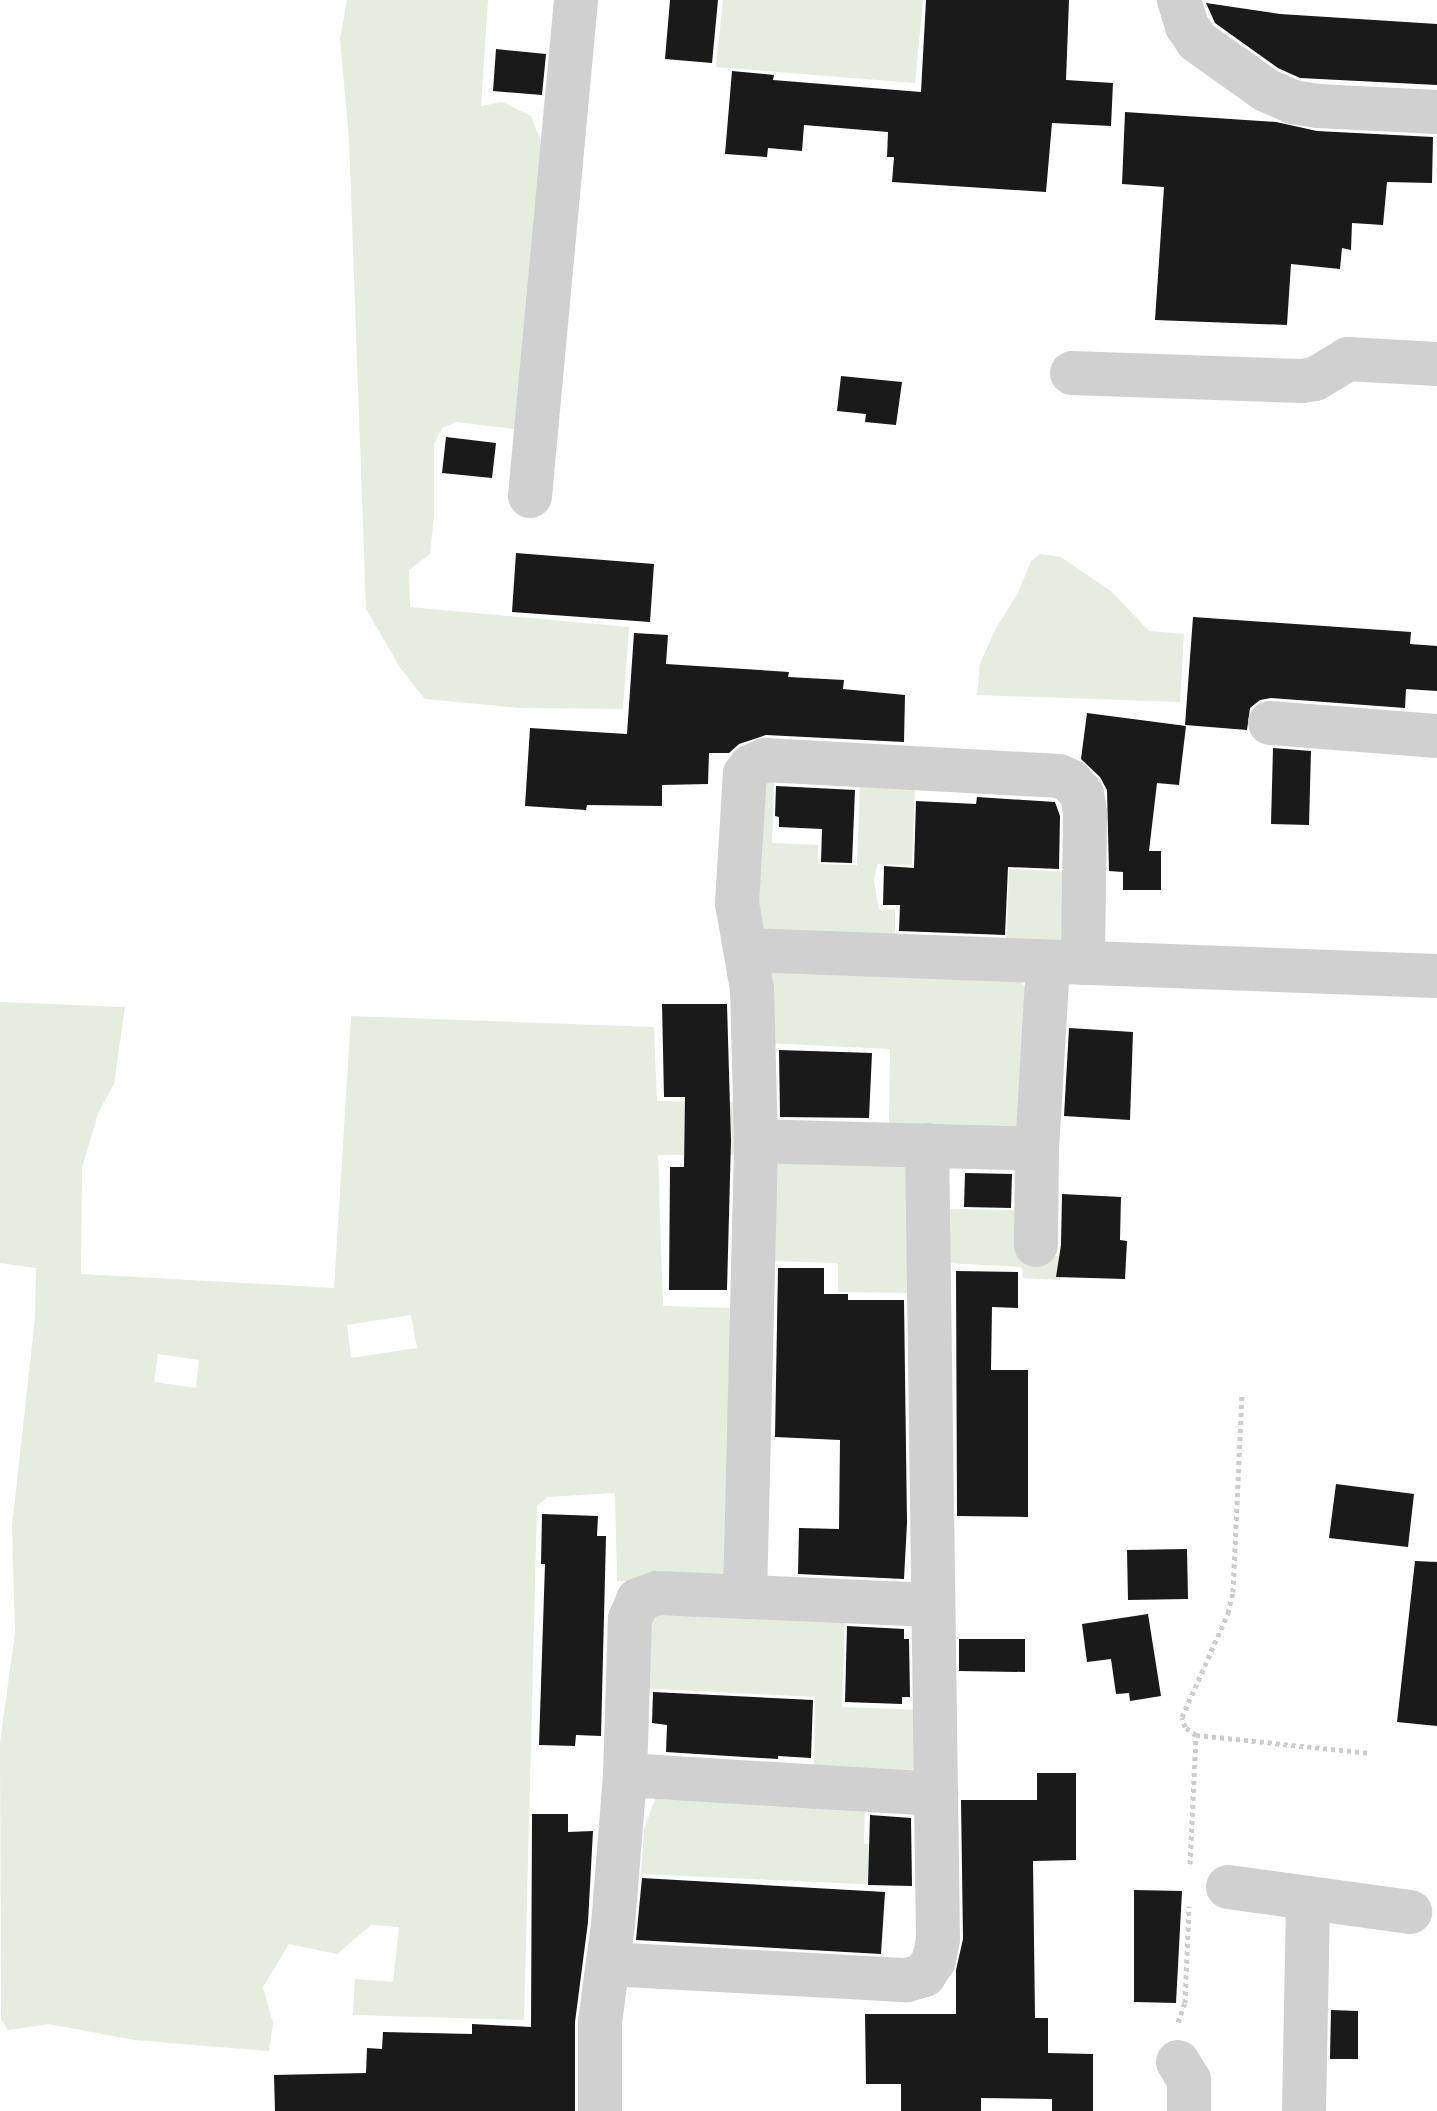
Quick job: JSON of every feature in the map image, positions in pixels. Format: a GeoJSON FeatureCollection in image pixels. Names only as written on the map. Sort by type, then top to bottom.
{"type":"FeatureCollection","features":[{"type":"Feature","properties":{"kind":"street"},"geometry":{"type":"LineString","coordinates":[[530,496],[576,0]]}},
{"type":"Feature","properties":{"kind":"street"},"geometry":{"type":"LineString","coordinates":[[1179,0],[1187,26],[1197,41],[1266,90],[1293,102],[1437,112]]}},
{"type":"Feature","properties":{"kind":"street"},"geometry":{"type":"LineString","coordinates":[[1072,373],[1302,381],[1315,379],[1348,359],[1437,364]]}},
{"type":"Feature","properties":{"kind":"street"},"geometry":{"type":"LineString","coordinates":[[1270,723],[1437,736]]}},
{"type":"Feature","properties":{"kind":"street"},"geometry":{"type":"LineString","coordinates":[[745,1597],[756,1141],[752,989],[737,903],[742,782],[750,767],[765,760],[1059,776],[1070,781],[1082,794],[1085,814],[1037,1149],[1036,1245]]}},
{"type":"Feature","properties":{"kind":"street"},"geometry":{"type":"LineString","coordinates":[[747,950],[1437,976]]}},
{"type":"Feature","properties":{"kind":"street"},"geometry":{"type":"LineString","coordinates":[[756,1141],[1037,1149]]}},
{"type":"Feature","properties":{"kind":"street"},"geometry":{"type":"LineString","coordinates":[[608,1964],[907,1980],[924,1975],[937,1950],[927,1145]]}},
{"type":"Feature","properties":{"kind":"street"},"geometry":{"type":"LineString","coordinates":[[600,2111],[600,2022],[625,1775],[630,1619],[638,1600],[657,1593],[931,1605]]}},
{"type":"Feature","properties":{"kind":"street"},"geometry":{"type":"LineString","coordinates":[[625,1775],[936,1794]]}},
{"type":"Feature","properties":{"kind":"street"},"geometry":{"type":"LineString","coordinates":[[1202,1885],[1410,1912]]}},
{"type":"Feature","properties":{"kind":"street"},"geometry":{"type":"LineString","coordinates":[[1304,2111],[1308,1898]]}},
{"type":"Feature","properties":{"kind":"street"},"geometry":{"type":"LineString","coordinates":[[1178,2062],[1189,2080],[1189,2111]]}},
{"type":"Feature","properties":{"kind":"path"},"geometry":{"type":"LineString","coordinates":[[1242,1394],[1233,1592],[1228,1613],[1182,1717],[1185,1727],[1196,1735],[1369,1753]]}},
{"type":"Feature","properties":{"kind":"path"},"geometry":{"type":"LineString","coordinates":[[1178,2062],[1178,2019],[1185,2003],[1202,1885],[1196,1735]]}},
{"type":"Feature","properties":{"kind":"shaded area"},"geometry":{"type":"Polygon","coordinates":[[[347,0],[488,0],[481,106],[502,102],[531,116],[542,144],[515,429],[456,422],[442,428],[434,444],[434,516],[430,554],[409,570],[410,607],[629,627],[623,709],[521,708],[425,699],[401,669],[366,609],[349,139],[340,39],[347,0]]]}},
{"type":"Feature","properties":{"kind":"shaded area"},"geometry":{"type":"Polygon","coordinates":[[[723,0],[923,0],[915,83],[716,67],[723,0]]]}},
{"type":"Feature","properties":{"kind":"shaded area"},"geometry":{"type":"Polygon","coordinates":[[[1040,554],[1061,557],[1112,592],[1149,631],[1184,634],[1180,702],[977,695],[980,664],[996,628],[1017,595],[1031,561],[1040,554]]]}},
{"type":"Feature","properties":{"kind":"shaded area"},"geometry":{"type":"Polygon","coordinates":[[[774,779],[772,843],[818,845],[818,864],[857,865],[860,783],[915,786],[912,865],[877,864],[874,881],[879,910],[895,909],[895,934],[764,932],[750,915],[762,786],[774,779]]]}},
{"type":"Feature","properties":{"kind":"shaded area"},"geometry":{"type":"Polygon","coordinates":[[[1009,869],[1068,872],[1067,942],[1006,947],[1009,869]]]}},
{"type":"Feature","properties":{"kind":"shaded area"},"geometry":{"type":"Polygon","coordinates":[[[769,972],[1018,979],[1028,991],[1020,1127],[889,1130],[890,1049],[767,1043],[769,972]]]}},
{"type":"Feature","properties":{"kind":"shaded area"},"geometry":{"type":"Polygon","coordinates":[[[0,1002],[125,1007],[114,1084],[99,1111],[82,1167],[81,1274],[334,1288],[351,1016],[654,1027],[657,1101],[735,1102],[736,1155],[658,1155],[663,1306],[730,1308],[734,1555],[720,1585],[617,1581],[615,1493],[547,1497],[537,1506],[524,2020],[353,2015],[355,1979],[393,1982],[399,1927],[371,1925],[337,1954],[289,1944],[263,1987],[273,2023],[269,2051],[135,2040],[49,2024],[8,2030],[1,2019],[0,1743],[15,1633],[12,1526],[35,1318],[36,1268],[0,1263],[0,1002]],[[411,1315],[347,1325],[351,1358],[417,1348],[411,1315]],[[158,1354],[154,1382],[196,1388],[199,1360],[158,1354]]]}},
{"type":"Feature","properties":{"kind":"shaded area"},"geometry":{"type":"Polygon","coordinates":[[[770,1161],[910,1162],[911,1293],[838,1292],[838,1263],[773,1261],[770,1161]]]}},
{"type":"Feature","properties":{"kind":"shaded area"},"geometry":{"type":"Polygon","coordinates":[[[945,1209],[1021,1210],[1021,1253],[1060,1256],[1060,1280],[1023,1278],[1022,1267],[946,1263],[945,1209]]]}},
{"type":"Feature","properties":{"kind":"shaded area"},"geometry":{"type":"Polygon","coordinates":[[[666,1612],[845,1619],[842,1707],[920,1710],[920,1760],[913,1776],[814,1770],[815,1697],[640,1688],[648,1619],[666,1612]]]}},
{"type":"Feature","properties":{"kind":"shaded area"},"geometry":{"type":"Polygon","coordinates":[[[655,1799],[865,1808],[864,1844],[886,1844],[884,1885],[641,1874],[644,1829],[655,1799]]]}},
{"type":"Feature","properties":{"kind":"building"},"geometry":{"type":"Polygon","coordinates":[[[670,0],[718,0],[712,63],[665,59],[670,0]]]}},
{"type":"Feature","properties":{"kind":"building"},"geometry":{"type":"Polygon","coordinates":[[[926,0],[1069,0],[1066,80],[1113,83],[1111,126],[1052,123],[1046,192],[892,182],[894,157],[887,157],[888,132],[804,125],[802,151],[768,148],[767,157],[725,154],[732,71],[774,75],[773,80],[921,92],[926,0]]]}},
{"type":"Feature","properties":{"kind":"building"},"geometry":{"type":"Polygon","coordinates":[[[1206,3],[1280,14],[1437,24],[1437,85],[1300,78],[1278,68],[1215,23],[1206,3]]]}},
{"type":"Feature","properties":{"kind":"building"},"geometry":{"type":"Polygon","coordinates":[[[496,49],[546,54],[542,95],[493,91],[496,49]]]}},
{"type":"Feature","properties":{"kind":"building"},"geometry":{"type":"Polygon","coordinates":[[[1125,112],[1276,122],[1317,131],[1433,137],[1432,183],[1387,182],[1383,225],[1352,223],[1351,250],[1342,248],[1340,269],[1291,264],[1287,325],[1155,320],[1164,187],[1122,184],[1125,112]]]}},
{"type":"Feature","properties":{"kind":"building"},"geometry":{"type":"Polygon","coordinates":[[[841,376],[902,382],[896,425],[865,422],[866,414],[837,411],[841,376]]]}},
{"type":"Feature","properties":{"kind":"building"},"geometry":{"type":"Polygon","coordinates":[[[446,437],[496,443],[492,478],[442,473],[446,437]]]}},
{"type":"Feature","properties":{"kind":"building"},"geometry":{"type":"Polygon","coordinates":[[[516,553],[654,564],[650,622],[512,612],[516,553]]]}},
{"type":"Feature","properties":{"kind":"building"},"geometry":{"type":"Polygon","coordinates":[[[1193,617],[1411,632],[1410,644],[1437,646],[1437,691],[1406,689],[1405,708],[1271,698],[1260,700],[1250,708],[1247,730],[1185,725],[1193,617]]]}},
{"type":"Feature","properties":{"kind":"building"},"geometry":{"type":"Polygon","coordinates":[[[634,633],[668,635],[666,664],[789,672],[788,677],[844,680],[843,689],[905,695],[904,742],[766,735],[739,744],[729,753],[709,753],[708,784],[662,785],[662,806],[587,805],[586,810],[525,806],[530,728],[627,734],[634,633]]]}},
{"type":"Feature","properties":{"kind":"building"},"geometry":{"type":"Polygon","coordinates":[[[1087,713],[1186,726],[1179,785],[1157,783],[1149,851],[1161,851],[1161,890],[1123,890],[1123,872],[1109,871],[1107,790],[1100,777],[1081,759],[1087,713]]]}},
{"type":"Feature","properties":{"kind":"building"},"geometry":{"type":"Polygon","coordinates":[[[1273,748],[1311,751],[1309,825],[1271,824],[1273,748]]]}},
{"type":"Feature","properties":{"kind":"building"},"geometry":{"type":"Polygon","coordinates":[[[776,786],[855,790],[852,863],[821,862],[822,829],[779,827],[779,817],[775,816],[776,786]]]}},
{"type":"Feature","properties":{"kind":"building"},"geometry":{"type":"Polygon","coordinates":[[[977,797],[1055,802],[1060,816],[1059,869],[1008,867],[1005,935],[899,931],[900,905],[883,905],[884,866],[914,868],[916,801],[976,804],[977,797]]]}},
{"type":"Feature","properties":{"kind":"building"},"geometry":{"type":"Polygon","coordinates":[[[662,1004],[727,1004],[731,1141],[727,1290],[669,1290],[670,1167],[684,1167],[685,1097],[664,1097],[662,1004]]]}},
{"type":"Feature","properties":{"kind":"building"},"geometry":{"type":"Polygon","coordinates":[[[1069,1028],[1133,1032],[1130,1120],[1064,1116],[1069,1028]]]}},
{"type":"Feature","properties":{"kind":"building"},"geometry":{"type":"Polygon","coordinates":[[[779,1050],[872,1053],[869,1118],[780,1117],[779,1050]]]}},
{"type":"Feature","properties":{"kind":"building"},"geometry":{"type":"Polygon","coordinates":[[[965,1173],[1012,1174],[1011,1208],[964,1207],[965,1173]]]}},
{"type":"Feature","properties":{"kind":"building"},"geometry":{"type":"Polygon","coordinates":[[[1062,1194],[1121,1197],[1120,1240],[1127,1241],[1125,1279],[1056,1277],[1061,1245],[1062,1194]]]}},
{"type":"Feature","properties":{"kind":"building"},"geometry":{"type":"Polygon","coordinates":[[[778,1268],[824,1268],[824,1294],[848,1294],[848,1300],[904,1300],[907,1523],[904,1579],[798,1574],[799,1528],[839,1529],[840,1440],[775,1437],[778,1268]]]}},
{"type":"Feature","properties":{"kind":"building"},"geometry":{"type":"Polygon","coordinates":[[[956,1271],[1018,1272],[1018,1308],[992,1307],[991,1370],[1028,1370],[1028,1517],[957,1516],[956,1271]]]}},
{"type":"Feature","properties":{"kind":"building"},"geometry":{"type":"Polygon","coordinates":[[[1336,1484],[1414,1494],[1408,1547],[1329,1538],[1336,1484]]]}},
{"type":"Feature","properties":{"kind":"building"},"geometry":{"type":"Polygon","coordinates":[[[542,1514],[598,1516],[597,1536],[606,1536],[601,1736],[576,1735],[575,1746],[539,1745],[545,1564],[541,1564],[542,1514]]]}},
{"type":"Feature","properties":{"kind":"building"},"geometry":{"type":"Polygon","coordinates":[[[1187,1549],[1188,1599],[1128,1600],[1127,1550],[1187,1549]]]}},
{"type":"Feature","properties":{"kind":"building"},"geometry":{"type":"Polygon","coordinates":[[[1415,1561],[1437,1562],[1437,1726],[1397,1722],[1415,1561]]]}},
{"type":"Feature","properties":{"kind":"building"},"geometry":{"type":"Polygon","coordinates":[[[1148,1614],[1161,1696],[1130,1701],[1129,1693],[1116,1694],[1111,1659],[1087,1662],[1082,1624],[1148,1614]]]}},
{"type":"Feature","properties":{"kind":"building"},"geometry":{"type":"Polygon","coordinates":[[[847,1626],[904,1629],[904,1639],[909,1639],[910,1697],[902,1697],[902,1704],[845,1702],[847,1626]]]}},
{"type":"Feature","properties":{"kind":"building"},"geometry":{"type":"Polygon","coordinates":[[[959,1639],[1025,1639],[1025,1672],[959,1671],[959,1639]]]}},
{"type":"Feature","properties":{"kind":"building"},"geometry":{"type":"Polygon","coordinates":[[[653,1692],[813,1700],[811,1758],[666,1752],[667,1725],[652,1723],[653,1692]]]}},
{"type":"Feature","properties":{"kind":"building"},"geometry":{"type":"Polygon","coordinates":[[[1037,1773],[1076,1773],[1076,1860],[1033,1861],[1035,2018],[1048,2018],[1048,2053],[1093,2054],[1093,2111],[1052,2111],[1052,2099],[981,2098],[981,2111],[901,2111],[901,2084],[866,2084],[865,2014],[956,2014],[956,1970],[963,1939],[961,1800],[1037,1800],[1037,1773]]]}},
{"type":"Feature","properties":{"kind":"building"},"geometry":{"type":"Polygon","coordinates":[[[532,1814],[568,1814],[568,1832],[593,1831],[588,1922],[575,2022],[575,2111],[275,2111],[274,2075],[366,2073],[367,2048],[382,2049],[383,2032],[472,2034],[472,2024],[531,2027],[532,1814]]]}},
{"type":"Feature","properties":{"kind":"building"},"geometry":{"type":"Polygon","coordinates":[[[870,1815],[911,1818],[912,1886],[868,1885],[870,1815]]]}},
{"type":"Feature","properties":{"kind":"building"},"geometry":{"type":"Polygon","coordinates":[[[642,1878],[885,1892],[881,1954],[636,1940],[642,1878]]]}},
{"type":"Feature","properties":{"kind":"building"},"geometry":{"type":"Polygon","coordinates":[[[1134,1890],[1182,1891],[1176,2003],[1134,2002],[1134,1890]]]}},
{"type":"Feature","properties":{"kind":"building"},"geometry":{"type":"Polygon","coordinates":[[[1331,2010],[1358,2011],[1358,2059],[1330,2059],[1331,2010]]]}}]}
